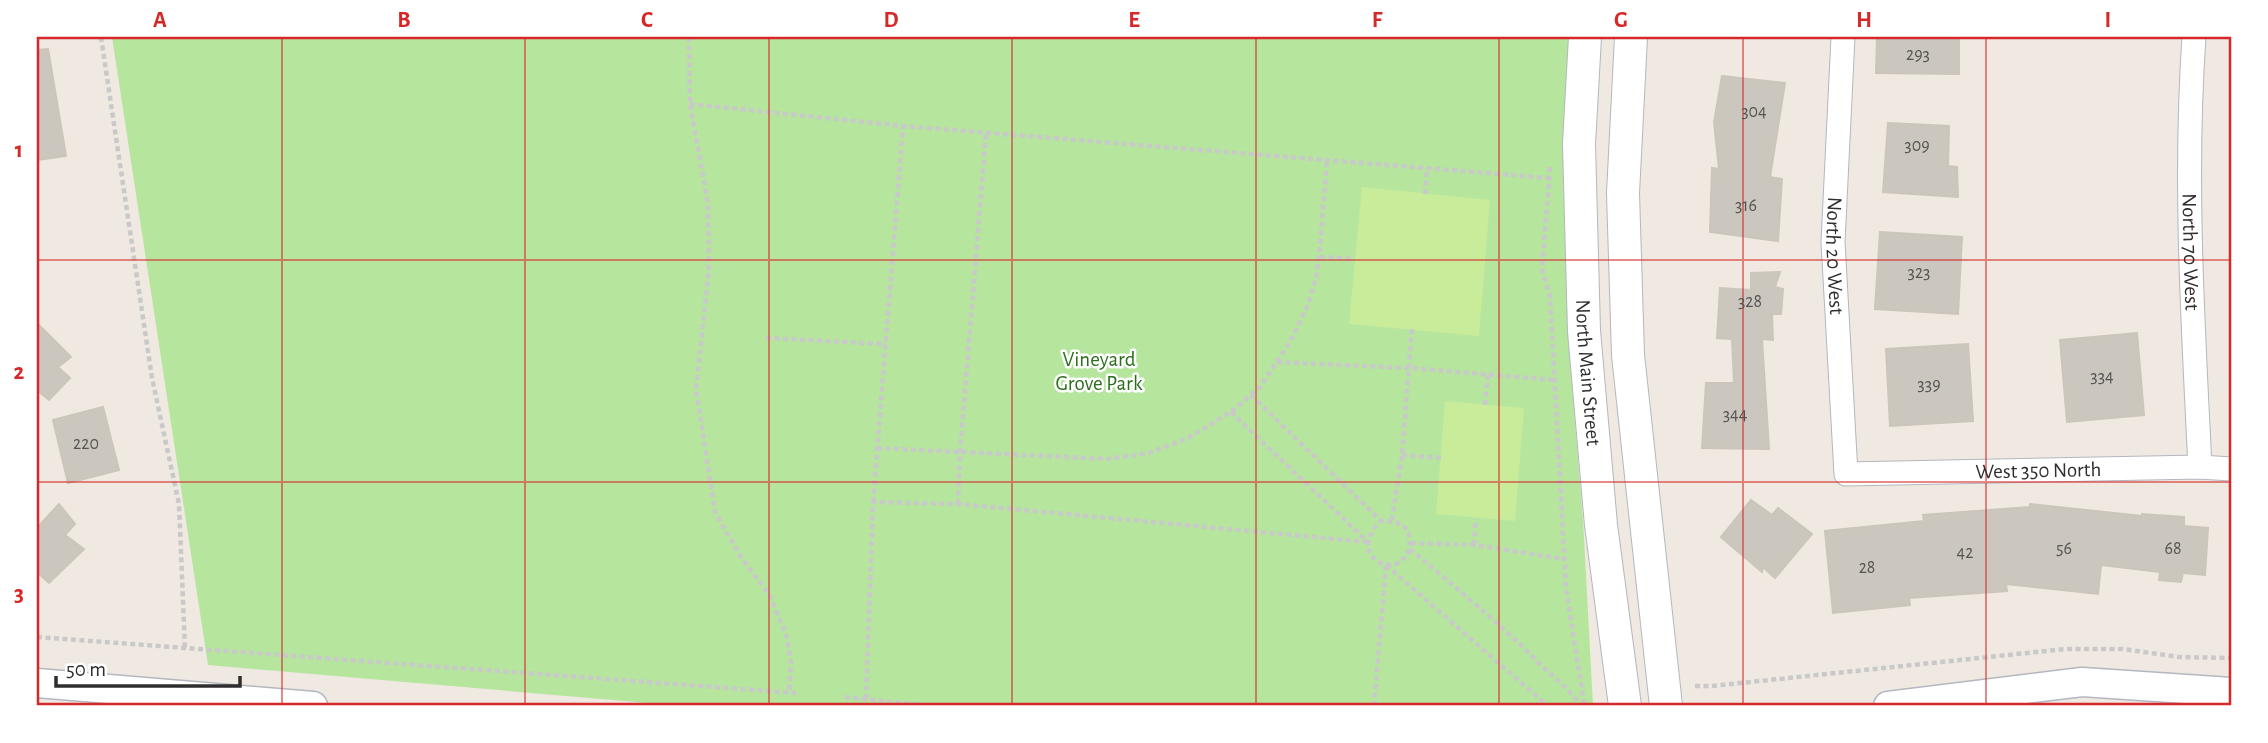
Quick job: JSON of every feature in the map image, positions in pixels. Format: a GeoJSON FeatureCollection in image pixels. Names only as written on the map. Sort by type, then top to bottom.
{"type":"FeatureCollection","features":[{"type":"Feature","properties":{"kind":"main road","name":"North Main Street"},"geometry":{"type":"LineString","coordinates":[[1586,37],[1579,144],[1584,331],[1601,525],[1625,706]]}},
{"type":"Feature","properties":{"kind":"main road","name":"North Main Street"},"geometry":{"type":"LineString","coordinates":[[1630,37],[1623,193],[1628,355],[1666,706]]}},
{"type":"Feature","properties":{"kind":"street","name":"North 20 West"},"geometry":{"type":"LineString","coordinates":[[1843,37],[1833,242],[1846,474]]}},
{"type":"Feature","properties":{"kind":"street","name":"North 70 West"},"geometry":{"type":"LineString","coordinates":[[2194,37],[2190,98],[2192,296],[2200,467]]}},
{"type":"Feature","properties":{"kind":"street","name":"West 350 North"},"geometry":{"type":"LineString","coordinates":[[1846,474],[2231,468]]}},
{"type":"Feature","properties":{"kind":"street"},"geometry":{"type":"LineString","coordinates":[[1888,706],[2082,682],[2231,692]]}},
{"type":"Feature","properties":{"kind":"street"},"geometry":{"type":"LineString","coordinates":[[37,683],[313,706]]}},
{"type":"Feature","properties":{"kind":"path"},"geometry":{"type":"LineString","coordinates":[[101,37],[152,378],[179,504],[185,649]]}},
{"type":"Feature","properties":{"kind":"path"},"geometry":{"type":"LineString","coordinates":[[689,37],[690,104],[708,204],[709,270],[696,389],[715,512],[741,558],[770,596],[787,637],[791,663],[789,692]]}},
{"type":"Feature","properties":{"kind":"path"},"geometry":{"type":"LineString","coordinates":[[690,104],[903,127],[1549,178]]}},
{"type":"Feature","properties":{"kind":"path"},"geometry":{"type":"LineString","coordinates":[[866,699],[873,502],[903,127]]}},
{"type":"Feature","properties":{"kind":"path"},"geometry":{"type":"LineString","coordinates":[[958,504],[986,133]]}},
{"type":"Feature","properties":{"kind":"path"},"geometry":{"type":"LineString","coordinates":[[877,448],[1107,459],[1150,453],[1188,438],[1231,412],[1260,387],[1290,342],[1308,304],[1319,257],[1327,161]]}},
{"type":"Feature","properties":{"kind":"path"},"geometry":{"type":"LineString","coordinates":[[1425,194],[1427,169]]}},
{"type":"Feature","properties":{"kind":"path"},"geometry":{"type":"LineString","coordinates":[[1319,257],[1354,259]]}},
{"type":"Feature","properties":{"kind":"path"},"geometry":{"type":"LineString","coordinates":[[1392,520],[1402,455],[1412,328]]}},
{"type":"Feature","properties":{"kind":"path"},"geometry":{"type":"LineString","coordinates":[[766,338],[886,344]]}},
{"type":"Feature","properties":{"kind":"path"},"geometry":{"type":"LineString","coordinates":[[1276,362],[1555,380]]}},
{"type":"Feature","properties":{"kind":"path"},"geometry":{"type":"LineString","coordinates":[[1485,405],[1488,374]]}},
{"type":"Feature","properties":{"kind":"path"},"geometry":{"type":"LineString","coordinates":[[1251,395],[1381,521]]}},
{"type":"Feature","properties":{"kind":"path"},"geometry":{"type":"LineString","coordinates":[[1231,412],[1367,542],[1377,562],[1386,565],[1548,706]]}},
{"type":"Feature","properties":{"kind":"path"},"geometry":{"type":"LineString","coordinates":[[1402,455],[1442,458]]}},
{"type":"Feature","properties":{"kind":"path"},"geometry":{"type":"LineString","coordinates":[[873,502],[958,504],[1367,542]]}},
{"type":"Feature","properties":{"kind":"path"},"geometry":{"type":"LineString","coordinates":[[1474,545],[1476,519]]}},
{"type":"Feature","properties":{"kind":"path"},"geometry":{"type":"LineString","coordinates":[[1367,542],[1373,528],[1381,521],[1392,520],[1407,529],[1410,534],[1407,556],[1402,561],[1386,565]]}},
{"type":"Feature","properties":{"kind":"path"},"geometry":{"type":"LineString","coordinates":[[1410,546],[1474,545],[1564,559]]}},
{"type":"Feature","properties":{"kind":"path"},"geometry":{"type":"LineString","coordinates":[[1410,546],[1520,643],[1583,705]]}},
{"type":"Feature","properties":{"kind":"path"},"geometry":{"type":"LineString","coordinates":[[1374,706],[1386,565]]}},
{"type":"Feature","properties":{"kind":"path"},"geometry":{"type":"LineString","coordinates":[[37,637],[796,693]]}},
{"type":"Feature","properties":{"kind":"path"},"geometry":{"type":"LineString","coordinates":[[1695,686],[1712,687],[2065,649],[2123,649],[2179,657],[2231,659]]}},
{"type":"Feature","properties":{"kind":"path"},"geometry":{"type":"LineString","coordinates":[[845,697],[930,706]]}},
{"type":"Feature","properties":{"kind":"green space","name":"Vineyard Grove Park"},"geometry":{"type":"Polygon","coordinates":[[[112,37],[1574,37],[1567,139],[1567,324],[1583,519],[1593,706],[683,706],[208,665],[112,37]]]}},
{"type":"Feature","properties":{"kind":"green space"},"geometry":{"type":"Polygon","coordinates":[[[1362,187],[1490,200],[1479,336],[1349,324],[1362,187]]]}},
{"type":"Feature","properties":{"kind":"green space"},"geometry":{"type":"Polygon","coordinates":[[[1445,401],[1524,408],[1515,521],[1436,514],[1445,401]]]}},
{"type":"Feature","properties":{"kind":"building"},"geometry":{"type":"Polygon","coordinates":[[[1877,37],[1959,37],[1959,74],[1876,73],[1877,37]]]}},
{"type":"Feature","properties":{"kind":"building"},"geometry":{"type":"Polygon","coordinates":[[[48,49],[66,156],[37,160],[37,50],[48,49]]]}},
{"type":"Feature","properties":{"kind":"building"},"geometry":{"type":"Polygon","coordinates":[[[1722,76],[1785,83],[1770,177],[1782,179],[1778,241],[1710,232],[1712,168],[1719,169],[1714,122],[1722,76]]]}},
{"type":"Feature","properties":{"kind":"building"},"geometry":{"type":"Polygon","coordinates":[[[1888,123],[1949,126],[1948,166],[1957,167],[1958,197],[1883,192],[1888,123]]]}},
{"type":"Feature","properties":{"kind":"building"},"geometry":{"type":"Polygon","coordinates":[[[1880,232],[1962,237],[1958,314],[1875,309],[1880,232]]]}},
{"type":"Feature","properties":{"kind":"building"},"geometry":{"type":"Polygon","coordinates":[[[1780,272],[1775,287],[1783,289],[1781,314],[1772,314],[1773,340],[1762,339],[1769,449],[1702,448],[1706,383],[1734,383],[1732,339],[1717,338],[1720,288],[1751,290],[1751,273],[1780,272]]]}},
{"type":"Feature","properties":{"kind":"building"},"geometry":{"type":"Polygon","coordinates":[[[37,323],[71,357],[58,367],[70,378],[49,400],[37,390],[37,323]]]}},
{"type":"Feature","properties":{"kind":"building"},"geometry":{"type":"Polygon","coordinates":[[[2137,333],[2144,415],[2067,422],[2060,340],[2137,333]]]}},
{"type":"Feature","properties":{"kind":"building"},"geometry":{"type":"Polygon","coordinates":[[[1968,344],[1973,421],[1890,426],[1886,349],[1968,344]]]}},
{"type":"Feature","properties":{"kind":"building"},"geometry":{"type":"Polygon","coordinates":[[[103,407],[119,470],[68,483],[53,420],[103,407]]]}},
{"type":"Feature","properties":{"kind":"building"},"geometry":{"type":"Polygon","coordinates":[[[1751,500],[1772,515],[1778,508],[1812,534],[1775,578],[1763,567],[1762,572],[1721,537],[1751,500]]]}},
{"type":"Feature","properties":{"kind":"building"},"geometry":{"type":"Polygon","coordinates":[[[59,504],[75,524],[65,535],[84,549],[49,583],[37,572],[37,528],[59,504]]]}},
{"type":"Feature","properties":{"kind":"building"},"geometry":{"type":"Polygon","coordinates":[[[2030,504],[2142,516],[2184,517],[2184,526],[2208,528],[2205,575],[2183,573],[2181,582],[2159,580],[2160,572],[2101,565],[2098,594],[2006,584],[2007,591],[1909,598],[1910,605],[1833,613],[1825,531],[1924,521],[1923,515],[2030,507],[2030,504]]]}}]}
